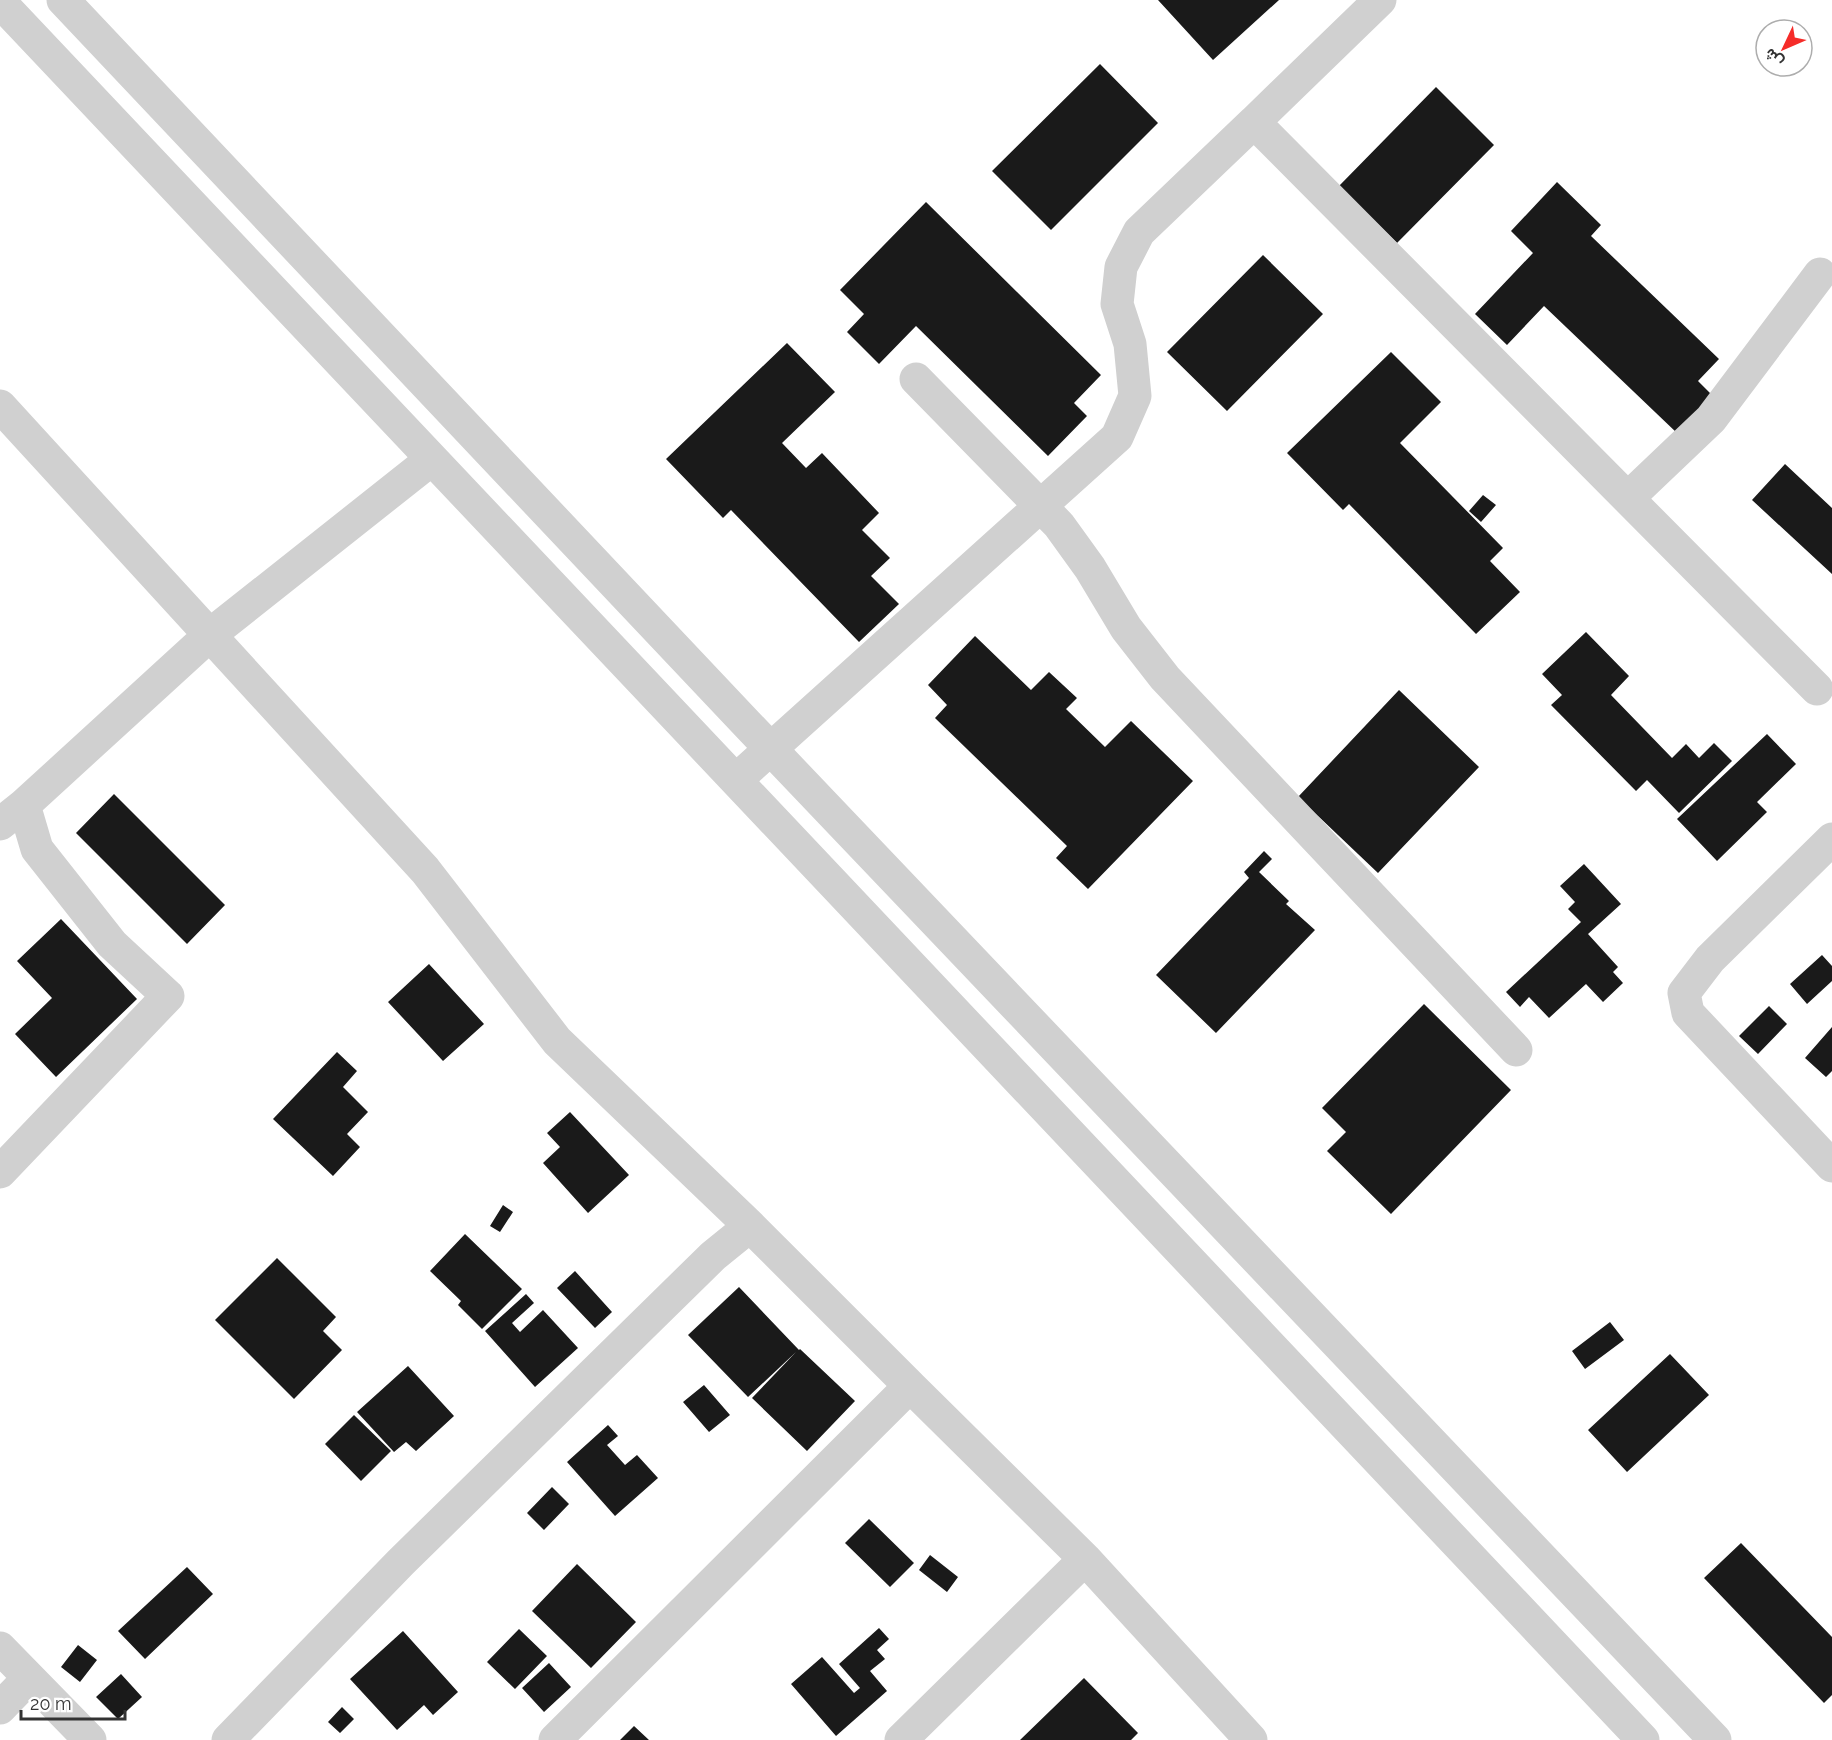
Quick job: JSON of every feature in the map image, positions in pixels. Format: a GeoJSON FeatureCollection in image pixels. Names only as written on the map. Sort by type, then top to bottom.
{"type":"FeatureCollection","features":[{"type":"Feature","properties":{"kind":"street"},"geometry":{"type":"LineString","coordinates":[[63,0],[1715,1740]]}},
{"type":"Feature","properties":{"kind":"street"},"geometry":{"type":"LineString","coordinates":[[736,780],[1117,436],[1135,396],[1130,344],[1117,304],[1121,267],[1139,232],[1380,0]]}},
{"type":"Feature","properties":{"kind":"street"},"geometry":{"type":"LineString","coordinates":[[3,3],[1643,1740]]}},
{"type":"Feature","properties":{"kind":"street"},"geometry":{"type":"LineString","coordinates":[[1254,122],[1817,689]]}},
{"type":"Feature","properties":{"kind":"street"},"geometry":{"type":"LineString","coordinates":[[1628,498],[1711,419],[1828,274]]}},
{"type":"Feature","properties":{"kind":"street"},"geometry":{"type":"LineString","coordinates":[[916,379],[1059,525],[1090,568],[1126,628],[1166,678],[1516,1050]]}},
{"type":"Feature","properties":{"kind":"street"},"geometry":{"type":"LineString","coordinates":[[0,406],[425,870],[557,1041],[750,1226],[1085,1559],[1251,1740]]}},
{"type":"Feature","properties":{"kind":"street"},"geometry":{"type":"LineString","coordinates":[[0,1172],[168,996],[112,944],[12,814],[211,634],[432,459]]}},
{"type":"Feature","properties":{"kind":"street"},"geometry":{"type":"LineString","coordinates":[[1832,839],[1710,959],[1684,993],[1688,1013],[1832,1166]]}},
{"type":"Feature","properties":{"kind":"street"},"geometry":{"type":"LineString","coordinates":[[228,1740],[401,1562],[712,1256],[750,1226]]}},
{"type":"Feature","properties":{"kind":"street"},"geometry":{"type":"LineString","coordinates":[[555,1740],[910,1386]]}},
{"type":"Feature","properties":{"kind":"street"},"geometry":{"type":"LineString","coordinates":[[901,1740],[1085,1559]]}},
{"type":"Feature","properties":{"kind":"street"},"geometry":{"type":"LineString","coordinates":[[0,1648],[90,1740]]}},
{"type":"Feature","properties":{"kind":"street"},"geometry":{"type":"LineString","coordinates":[[0,1708],[29,1678]]}},
{"type":"Feature","properties":{"kind":"building"},"geometry":{"type":"Polygon","coordinates":[[[1158,0],[1279,0],[1213,60],[1158,0]]]}},
{"type":"Feature","properties":{"kind":"building"},"geometry":{"type":"Polygon","coordinates":[[[1100,64],[1158,123],[1051,230],[992,171],[1100,64]]]}},
{"type":"Feature","properties":{"kind":"building"},"geometry":{"type":"Polygon","coordinates":[[[1436,87],[1494,145],[1397,243],[1339,186],[1436,87]]]}},
{"type":"Feature","properties":{"kind":"building"},"geometry":{"type":"Polygon","coordinates":[[[1557,182],[1601,225],[1591,236],[1719,359],[1698,381],[1713,396],[1678,434],[1544,306],[1507,345],[1475,314],[1533,253],[1511,231],[1557,182]]]}},
{"type":"Feature","properties":{"kind":"building"},"geometry":{"type":"Polygon","coordinates":[[[926,202],[1101,375],[1074,403],[1087,416],[1048,456],[916,326],[879,364],[847,332],[864,314],[840,290],[926,202]]]}},
{"type":"Feature","properties":{"kind":"building"},"geometry":{"type":"Polygon","coordinates":[[[1263,255],[1323,314],[1227,411],[1167,352],[1263,255]]]}},
{"type":"Feature","properties":{"kind":"building"},"geometry":{"type":"Polygon","coordinates":[[[787,343],[835,392],[782,443],[806,468],[822,453],[879,513],[862,530],[890,558],[871,576],[899,604],[859,642],[731,510],[723,518],[666,459],[787,343]]]}},
{"type":"Feature","properties":{"kind":"building"},"geometry":{"type":"Polygon","coordinates":[[[1391,352],[1441,402],[1400,443],[1503,548],[1490,561],[1520,592],[1476,634],[1349,504],[1343,510],[1287,453],[1391,352]]]}},
{"type":"Feature","properties":{"kind":"building"},"geometry":{"type":"Polygon","coordinates":[[[1785,464],[1832,508],[1832,574],[1752,500],[1785,464]]]}},
{"type":"Feature","properties":{"kind":"building"},"geometry":{"type":"Polygon","coordinates":[[[1483,495],[1496,505],[1481,522],[1469,511],[1483,495]]]}},
{"type":"Feature","properties":{"kind":"building"},"geometry":{"type":"Polygon","coordinates":[[[1586,632],[1629,676],[1611,695],[1672,758],[1686,744],[1699,758],[1714,743],[1732,761],[1679,813],[1647,780],[1636,791],[1551,705],[1562,695],[1542,674],[1586,632]]]}},
{"type":"Feature","properties":{"kind":"building"},"geometry":{"type":"Polygon","coordinates":[[[975,636],[1031,690],[1049,672],[1077,698],[1066,709],[1105,747],[1131,721],[1193,781],[1088,889],[1056,858],[1067,846],[935,718],[947,705],[928,685],[975,636]]]}},
{"type":"Feature","properties":{"kind":"building"},"geometry":{"type":"Polygon","coordinates":[[[1399,690],[1479,767],[1378,873],[1298,797],[1399,690]]]}},
{"type":"Feature","properties":{"kind":"building"},"geometry":{"type":"Polygon","coordinates":[[[1767,734],[1796,764],[1757,802],[1767,812],[1717,861],[1677,819],[1767,734]]]}},
{"type":"Feature","properties":{"kind":"building"},"geometry":{"type":"Polygon","coordinates":[[[114,794],[225,905],[187,944],[76,833],[114,794]]]}},
{"type":"Feature","properties":{"kind":"building"},"geometry":{"type":"Polygon","coordinates":[[[1264,851],[1272,859],[1259,872],[1289,901],[1286,904],[1315,930],[1216,1033],[1156,975],[1249,878],[1244,872],[1264,851]]]}},
{"type":"Feature","properties":{"kind":"building"},"geometry":{"type":"Polygon","coordinates":[[[1584,864],[1621,904],[1588,934],[1618,967],[1613,972],[1623,983],[1603,1002],[1586,984],[1549,1018],[1529,997],[1520,1007],[1506,992],[1581,922],[1568,909],[1575,902],[1560,886],[1584,864]]]}},
{"type":"Feature","properties":{"kind":"building"},"geometry":{"type":"Polygon","coordinates":[[[61,919],[137,999],[56,1077],[15,1034],[52,998],[17,961],[61,919]]]}},
{"type":"Feature","properties":{"kind":"building"},"geometry":{"type":"Polygon","coordinates":[[[1822,955],[1832,966],[1832,981],[1807,1004],[1790,984],[1822,955]]]}},
{"type":"Feature","properties":{"kind":"building"},"geometry":{"type":"Polygon","coordinates":[[[429,964],[484,1024],[443,1061],[388,1002],[429,964]]]}},
{"type":"Feature","properties":{"kind":"building"},"geometry":{"type":"Polygon","coordinates":[[[1424,1004],[1511,1090],[1391,1214],[1327,1151],[1346,1132],[1322,1108],[1424,1004]]]}},
{"type":"Feature","properties":{"kind":"building"},"geometry":{"type":"Polygon","coordinates":[[[1769,1006],[1787,1024],[1758,1054],[1739,1036],[1769,1006]]]}},
{"type":"Feature","properties":{"kind":"building"},"geometry":{"type":"Polygon","coordinates":[[[1832,1027],[1832,1071],[1826,1077],[1805,1058],[1832,1027]]]}},
{"type":"Feature","properties":{"kind":"building"},"geometry":{"type":"Polygon","coordinates":[[[337,1052],[357,1071],[343,1087],[368,1112],[347,1134],[360,1147],[333,1176],[273,1119],[337,1052]]]}},
{"type":"Feature","properties":{"kind":"building"},"geometry":{"type":"Polygon","coordinates":[[[570,1112],[629,1175],[588,1213],[543,1163],[560,1147],[547,1133],[570,1112]]]}},
{"type":"Feature","properties":{"kind":"building"},"geometry":{"type":"Polygon","coordinates":[[[503,1205],[513,1212],[500,1232],[490,1226],[503,1205]]]}},
{"type":"Feature","properties":{"kind":"building"},"geometry":{"type":"Polygon","coordinates":[[[465,1234],[522,1289],[482,1329],[458,1305],[461,1301],[430,1271],[465,1234]]]}},
{"type":"Feature","properties":{"kind":"building"},"geometry":{"type":"Polygon","coordinates":[[[277,1258],[336,1317],[323,1331],[342,1350],[294,1399],[215,1320],[277,1258]]]}},
{"type":"Feature","properties":{"kind":"building"},"geometry":{"type":"Polygon","coordinates":[[[575,1271],[612,1312],[595,1328],[557,1288],[575,1271]]]}},
{"type":"Feature","properties":{"kind":"building"},"geometry":{"type":"Polygon","coordinates":[[[739,1287],[799,1350],[855,1401],[807,1451],[752,1398],[796,1352],[748,1397],[688,1335],[739,1287]]]}},
{"type":"Feature","properties":{"kind":"building"},"geometry":{"type":"Polygon","coordinates":[[[526,1294],[534,1303],[512,1323],[520,1332],[543,1310],[578,1348],[535,1387],[485,1331],[526,1294]]]}},
{"type":"Feature","properties":{"kind":"building"},"geometry":{"type":"Polygon","coordinates":[[[1610,1322],[1624,1340],[1585,1369],[1572,1351],[1610,1322]]]}},
{"type":"Feature","properties":{"kind":"building"},"geometry":{"type":"Polygon","coordinates":[[[1670,1354],[1709,1395],[1627,1472],[1588,1430],[1670,1354]]]}},
{"type":"Feature","properties":{"kind":"building"},"geometry":{"type":"Polygon","coordinates":[[[408,1366],[454,1416],[416,1451],[406,1442],[394,1452],[357,1412],[408,1366]]]}},
{"type":"Feature","properties":{"kind":"building"},"geometry":{"type":"Polygon","coordinates":[[[704,1385],[730,1415],[709,1432],[683,1402],[704,1385]]]}},
{"type":"Feature","properties":{"kind":"building"},"geometry":{"type":"Polygon","coordinates":[[[354,1415],[391,1451],[361,1481],[325,1444],[354,1415]]]}},
{"type":"Feature","properties":{"kind":"building"},"geometry":{"type":"Polygon","coordinates":[[[608,1425],[618,1436],[607,1445],[625,1465],[637,1455],[658,1478],[615,1516],[567,1462],[608,1425]]]}},
{"type":"Feature","properties":{"kind":"building"},"geometry":{"type":"Polygon","coordinates":[[[552,1487],[569,1504],[544,1530],[527,1513],[552,1487]]]}},
{"type":"Feature","properties":{"kind":"building"},"geometry":{"type":"Polygon","coordinates":[[[869,1519],[914,1563],[890,1587],[845,1543],[869,1519]]]}},
{"type":"Feature","properties":{"kind":"building"},"geometry":{"type":"Polygon","coordinates":[[[1741,1543],[1832,1637],[1832,1695],[1824,1703],[1704,1578],[1741,1543]]]}},
{"type":"Feature","properties":{"kind":"building"},"geometry":{"type":"Polygon","coordinates":[[[930,1555],[958,1577],[947,1592],[919,1570],[930,1555]]]}},
{"type":"Feature","properties":{"kind":"building"},"geometry":{"type":"Polygon","coordinates":[[[577,1564],[636,1622],[591,1668],[532,1611],[577,1564]]]}},
{"type":"Feature","properties":{"kind":"building"},"geometry":{"type":"Polygon","coordinates":[[[187,1567],[213,1594],[145,1659],[118,1631],[187,1567]]]}},
{"type":"Feature","properties":{"kind":"building"},"geometry":{"type":"Polygon","coordinates":[[[879,1628],[889,1639],[877,1650],[885,1659],[870,1671],[887,1691],[836,1736],[791,1684],[822,1657],[854,1693],[860,1688],[839,1664],[879,1628]]]}},
{"type":"Feature","properties":{"kind":"building"},"geometry":{"type":"Polygon","coordinates":[[[519,1629],[547,1656],[515,1689],[487,1662],[519,1629]]]}},
{"type":"Feature","properties":{"kind":"building"},"geometry":{"type":"Polygon","coordinates":[[[403,1631],[458,1692],[433,1715],[424,1705],[397,1730],[350,1679],[403,1631]]]}},
{"type":"Feature","properties":{"kind":"building"},"geometry":{"type":"Polygon","coordinates":[[[78,1645],[97,1660],[80,1682],[61,1667],[78,1645]]]}},
{"type":"Feature","properties":{"kind":"building"},"geometry":{"type":"Polygon","coordinates":[[[549,1663],[571,1687],[544,1712],[522,1688],[549,1663]]]}},
{"type":"Feature","properties":{"kind":"building"},"geometry":{"type":"Polygon","coordinates":[[[121,1674],[142,1697],[118,1719],[96,1697],[121,1674]]]}},
{"type":"Feature","properties":{"kind":"building"},"geometry":{"type":"Polygon","coordinates":[[[1084,1678],[1138,1733],[1131,1740],[1020,1740],[1084,1678]]]}},
{"type":"Feature","properties":{"kind":"building"},"geometry":{"type":"Polygon","coordinates":[[[342,1707],[354,1719],[340,1733],[328,1722],[342,1707]]]}},
{"type":"Feature","properties":{"kind":"building"},"geometry":{"type":"Polygon","coordinates":[[[634,1726],[649,1740],[620,1740],[634,1726]]]}}]}
